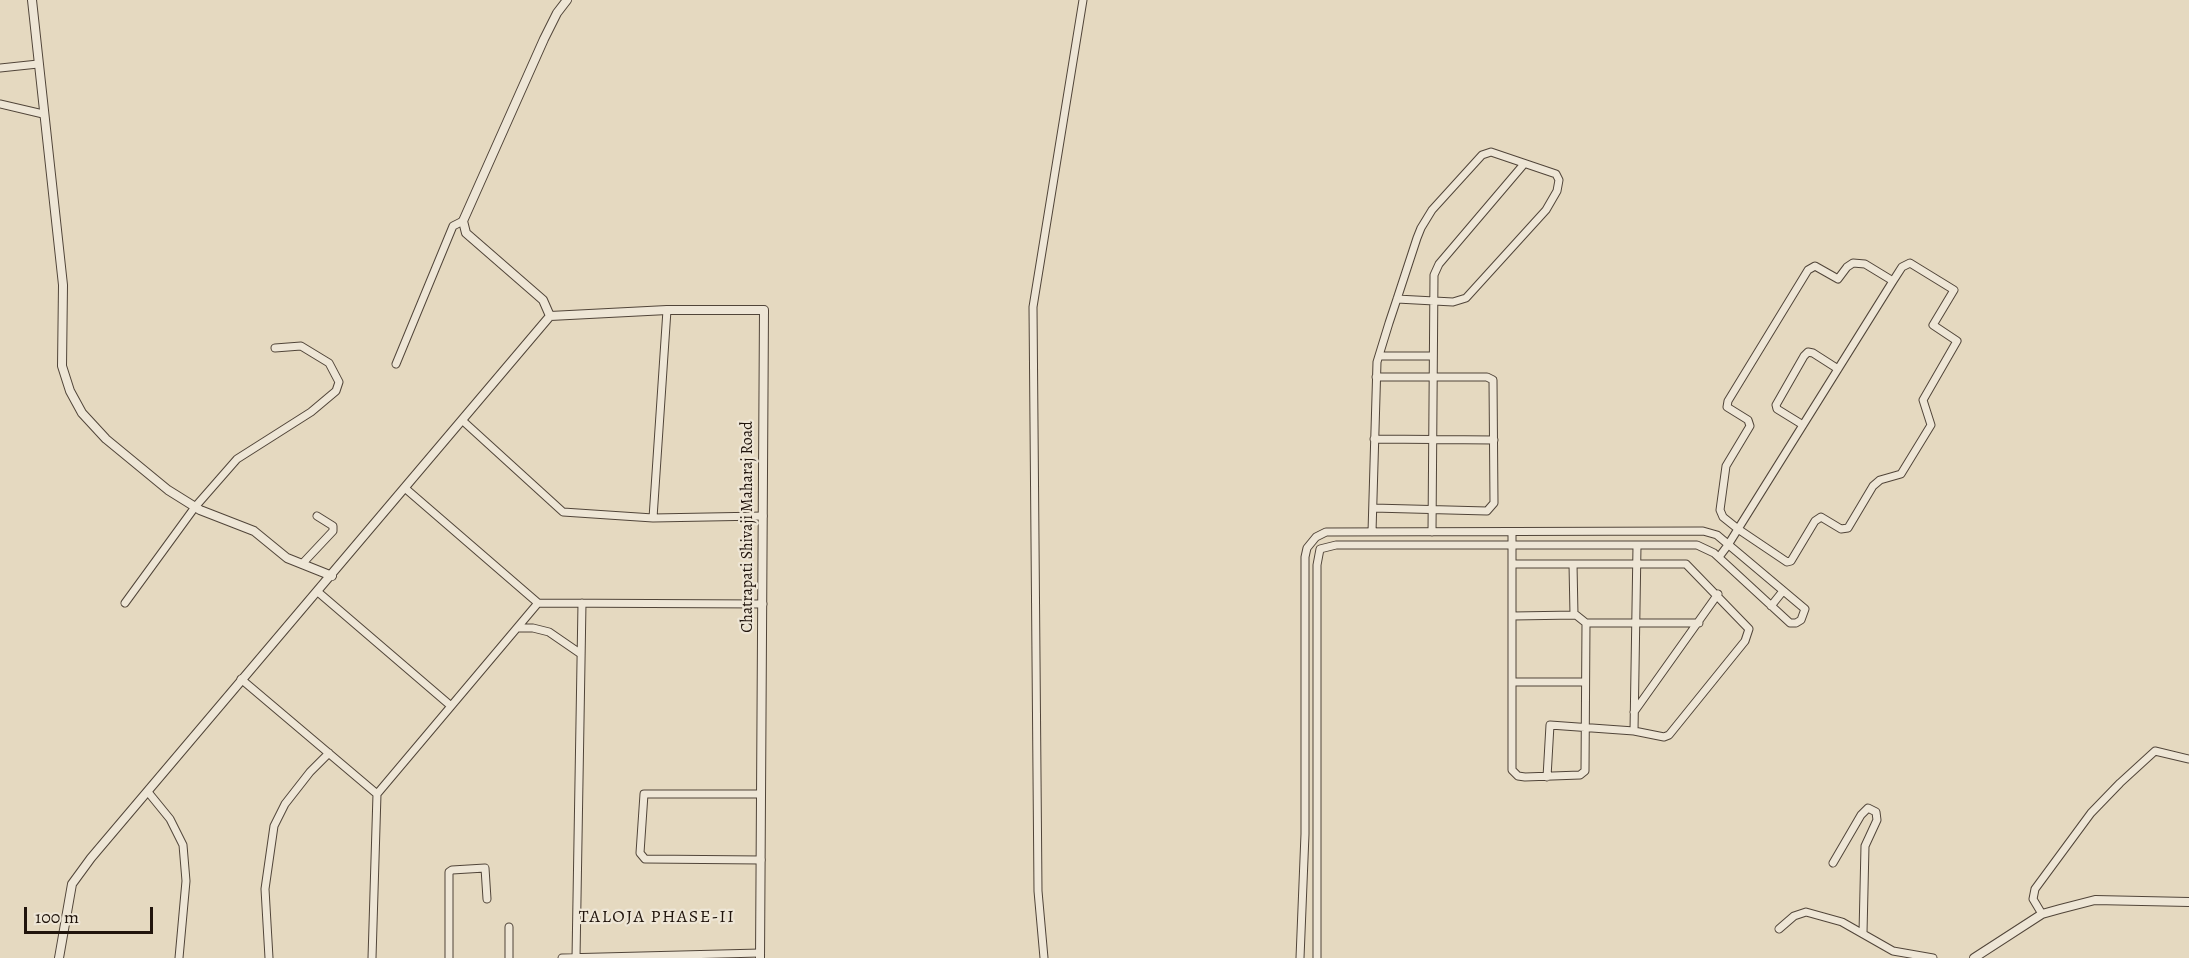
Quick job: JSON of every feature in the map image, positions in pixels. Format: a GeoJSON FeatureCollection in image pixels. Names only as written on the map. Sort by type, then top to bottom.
{"type":"FeatureCollection","features":[{"type":"Feature","properties":{"kind":"street"},"geometry":{"type":"LineString","coordinates":[[32,0],[63,285],[62,366],[70,391],[82,413],[106,439],[168,490],[195,507],[254,531],[287,558],[332,576]]}},
{"type":"Feature","properties":{"kind":"street"},"geometry":{"type":"LineString","coordinates":[[59,958],[72,884],[241,679],[463,422],[550,315],[543,300],[466,233],[463,221],[544,39],[557,13],[567,0]]}},
{"type":"Feature","properties":{"kind":"street"},"geometry":{"type":"LineString","coordinates":[[1044,958],[1038,891],[1033,307],[1083,0]]}},
{"type":"Feature","properties":{"kind":"street"},"geometry":{"type":"LineString","coordinates":[[0,68],[38,64]]}},
{"type":"Feature","properties":{"kind":"street"},"geometry":{"type":"LineString","coordinates":[[0,104],[43,114]]}},
{"type":"Feature","properties":{"kind":"street"},"geometry":{"type":"LineString","coordinates":[[1372,532],[1376,377],[1379,356],[1397,299],[1426,219],[1478,157],[1491,152],[1558,177],[1557,191],[1546,210],[1466,298],[1453,302],[1397,299]]}},
{"type":"Feature","properties":{"kind":"street"},"geometry":{"type":"LineString","coordinates":[[1432,532],[1434,275],[1439,264],[1524,164]]}},
{"type":"Feature","properties":{"kind":"street"},"geometry":{"type":"LineString","coordinates":[[396,364],[453,226],[463,221]]}},
{"type":"Feature","properties":{"kind":"street"},"geometry":{"type":"LineString","coordinates":[[1719,557],[1728,545],[1738,529],[1803,425],[1838,369],[1893,281],[1902,267],[1910,264],[1954,290],[1933,325],[1957,341],[1923,400],[1931,425],[1901,474],[1880,480],[1873,486],[1848,528],[1841,530],[1821,517],[1815,521],[1791,561],[1787,562],[1738,529],[1723,517],[1720,510],[1723,474],[1750,426],[1748,420],[1727,407],[1728,401],[1808,270],[1815,267],[1839,279],[1847,267],[1859,263],[1865,264],[1893,281]]}},
{"type":"Feature","properties":{"kind":"street"},"geometry":{"type":"LineString","coordinates":[[653,518],[667,310]]}},
{"type":"Feature","properties":{"kind":"street","name":"Chatrapati Shivaji Maharaj Road"},"geometry":{"type":"LineString","coordinates":[[550,315],[667,310],[764,310],[760,956]]}},
{"type":"Feature","properties":{"kind":"street"},"geometry":{"type":"LineString","coordinates":[[125,603],[195,507],[237,459],[311,412],[336,391],[339,382],[329,363],[301,346],[274,348]]}},
{"type":"Feature","properties":{"kind":"street"},"geometry":{"type":"LineString","coordinates":[[1803,425],[1777,409],[1776,405],[1804,356],[1808,352],[1813,353],[1838,369]]}},
{"type":"Feature","properties":{"kind":"street"},"geometry":{"type":"LineString","coordinates":[[1379,356],[1433,356]]}},
{"type":"Feature","properties":{"kind":"street"},"geometry":{"type":"LineString","coordinates":[[1373,508],[1491,510],[1494,503],[1493,380],[1487,377],[1376,377]]}},
{"type":"Feature","properties":{"kind":"street"},"geometry":{"type":"LineString","coordinates":[[463,422],[563,512],[653,518],[763,516]]}},
{"type":"Feature","properties":{"kind":"street"},"geometry":{"type":"LineString","coordinates":[[1374,439],[1494,440]]}},
{"type":"Feature","properties":{"kind":"street"},"geometry":{"type":"LineString","coordinates":[[406,489],[538,603],[763,604]]}},
{"type":"Feature","properties":{"kind":"street"},"geometry":{"type":"LineString","coordinates":[[302,564],[333,531],[333,526],[316,516]]}},
{"type":"Feature","properties":{"kind":"street"},"geometry":{"type":"LineString","coordinates":[[1300,958],[1305,834],[1305,557],[1311,542],[1326,532],[1703,531],[1717,535],[1805,609],[1801,620],[1790,623],[1719,557],[1707,548],[1697,545],[1336,545],[1320,549]]}},
{"type":"Feature","properties":{"kind":"street"},"geometry":{"type":"LineString","coordinates":[[1512,532],[1512,770],[1518,776],[1547,777],[1583,774],[1586,623],[1581,617],[1574,615],[1513,616]]}},
{"type":"Feature","properties":{"kind":"street"},"geometry":{"type":"LineString","coordinates":[[1311,542],[1320,549]]}},
{"type":"Feature","properties":{"kind":"street"},"geometry":{"type":"LineString","coordinates":[[1634,731],[1637,546]]}},
{"type":"Feature","properties":{"kind":"street"},"geometry":{"type":"LineString","coordinates":[[1317,958],[1317,566],[1320,549]]}},
{"type":"Feature","properties":{"kind":"street"},"geometry":{"type":"LineString","coordinates":[[1513,564],[1686,564],[1745,623],[1749,635],[1674,731],[1664,737],[1634,731],[1550,725],[1547,777]]}},
{"type":"Feature","properties":{"kind":"street"},"geometry":{"type":"LineString","coordinates":[[1574,564],[1574,615]]}},
{"type":"Feature","properties":{"kind":"street"},"geometry":{"type":"LineString","coordinates":[[1771,606],[1783,591]]}},
{"type":"Feature","properties":{"kind":"street"},"geometry":{"type":"LineString","coordinates":[[318,592],[451,706]]}},
{"type":"Feature","properties":{"kind":"street"},"geometry":{"type":"LineString","coordinates":[[1634,712],[1718,594]]}},
{"type":"Feature","properties":{"kind":"street"},"geometry":{"type":"LineString","coordinates":[[372,958],[377,794],[538,603]]}},
{"type":"Feature","properties":{"kind":"street"},"geometry":{"type":"LineString","coordinates":[[576,958],[582,603]]}},
{"type":"Feature","properties":{"kind":"street"},"geometry":{"type":"LineString","coordinates":[[1586,623],[1699,623]]}},
{"type":"Feature","properties":{"kind":"street"},"geometry":{"type":"LineString","coordinates":[[517,628],[533,628],[549,632],[581,654]]}},
{"type":"Feature","properties":{"kind":"street"},"geometry":{"type":"LineString","coordinates":[[241,679],[377,794]]}},
{"type":"Feature","properties":{"kind":"street"},"geometry":{"type":"LineString","coordinates":[[1512,682],[1585,682]]}},
{"type":"Feature","properties":{"kind":"street"},"geometry":{"type":"LineString","coordinates":[[2042,914],[2033,899],[2035,889],[2091,813],[2155,751],[2189,759]]}},
{"type":"Feature","properties":{"kind":"street"},"geometry":{"type":"LineString","coordinates":[[269,958],[265,889],[274,826],[285,804],[310,772],[329,753]]}},
{"type":"Feature","properties":{"kind":"street"},"geometry":{"type":"LineString","coordinates":[[148,792],[173,824],[183,845],[186,881],[179,958]]}},
{"type":"Feature","properties":{"kind":"street"},"geometry":{"type":"LineString","coordinates":[[761,794],[645,793],[642,796],[639,853],[645,859],[761,860]]}},
{"type":"Feature","properties":{"kind":"street"},"geometry":{"type":"LineString","coordinates":[[1833,864],[1861,815],[1868,808],[1876,812],[1877,820],[1865,846],[1863,933]]}},
{"type":"Feature","properties":{"kind":"street"},"geometry":{"type":"LineString","coordinates":[[449,958],[449,872],[485,868],[487,899]]}},
{"type":"Feature","properties":{"kind":"street"},"geometry":{"type":"LineString","coordinates":[[1974,958],[2042,914],[2095,900],[2189,902]]}},
{"type":"Feature","properties":{"kind":"street"},"geometry":{"type":"LineString","coordinates":[[1779,929],[1794,916],[1806,912],[1842,922],[1893,951],[1933,958]]}},
{"type":"Feature","properties":{"kind":"street"},"geometry":{"type":"LineString","coordinates":[[509,927],[509,958]]}},
{"type":"Feature","properties":{"kind":"street"},"geometry":{"type":"LineString","coordinates":[[562,958],[760,956]]}},
{"type":"Feature","properties":{"kind":"district","name":"TALOJA PHASE-II"},"geometry":{"type":"Point","coordinates":[657,918]}}]}
